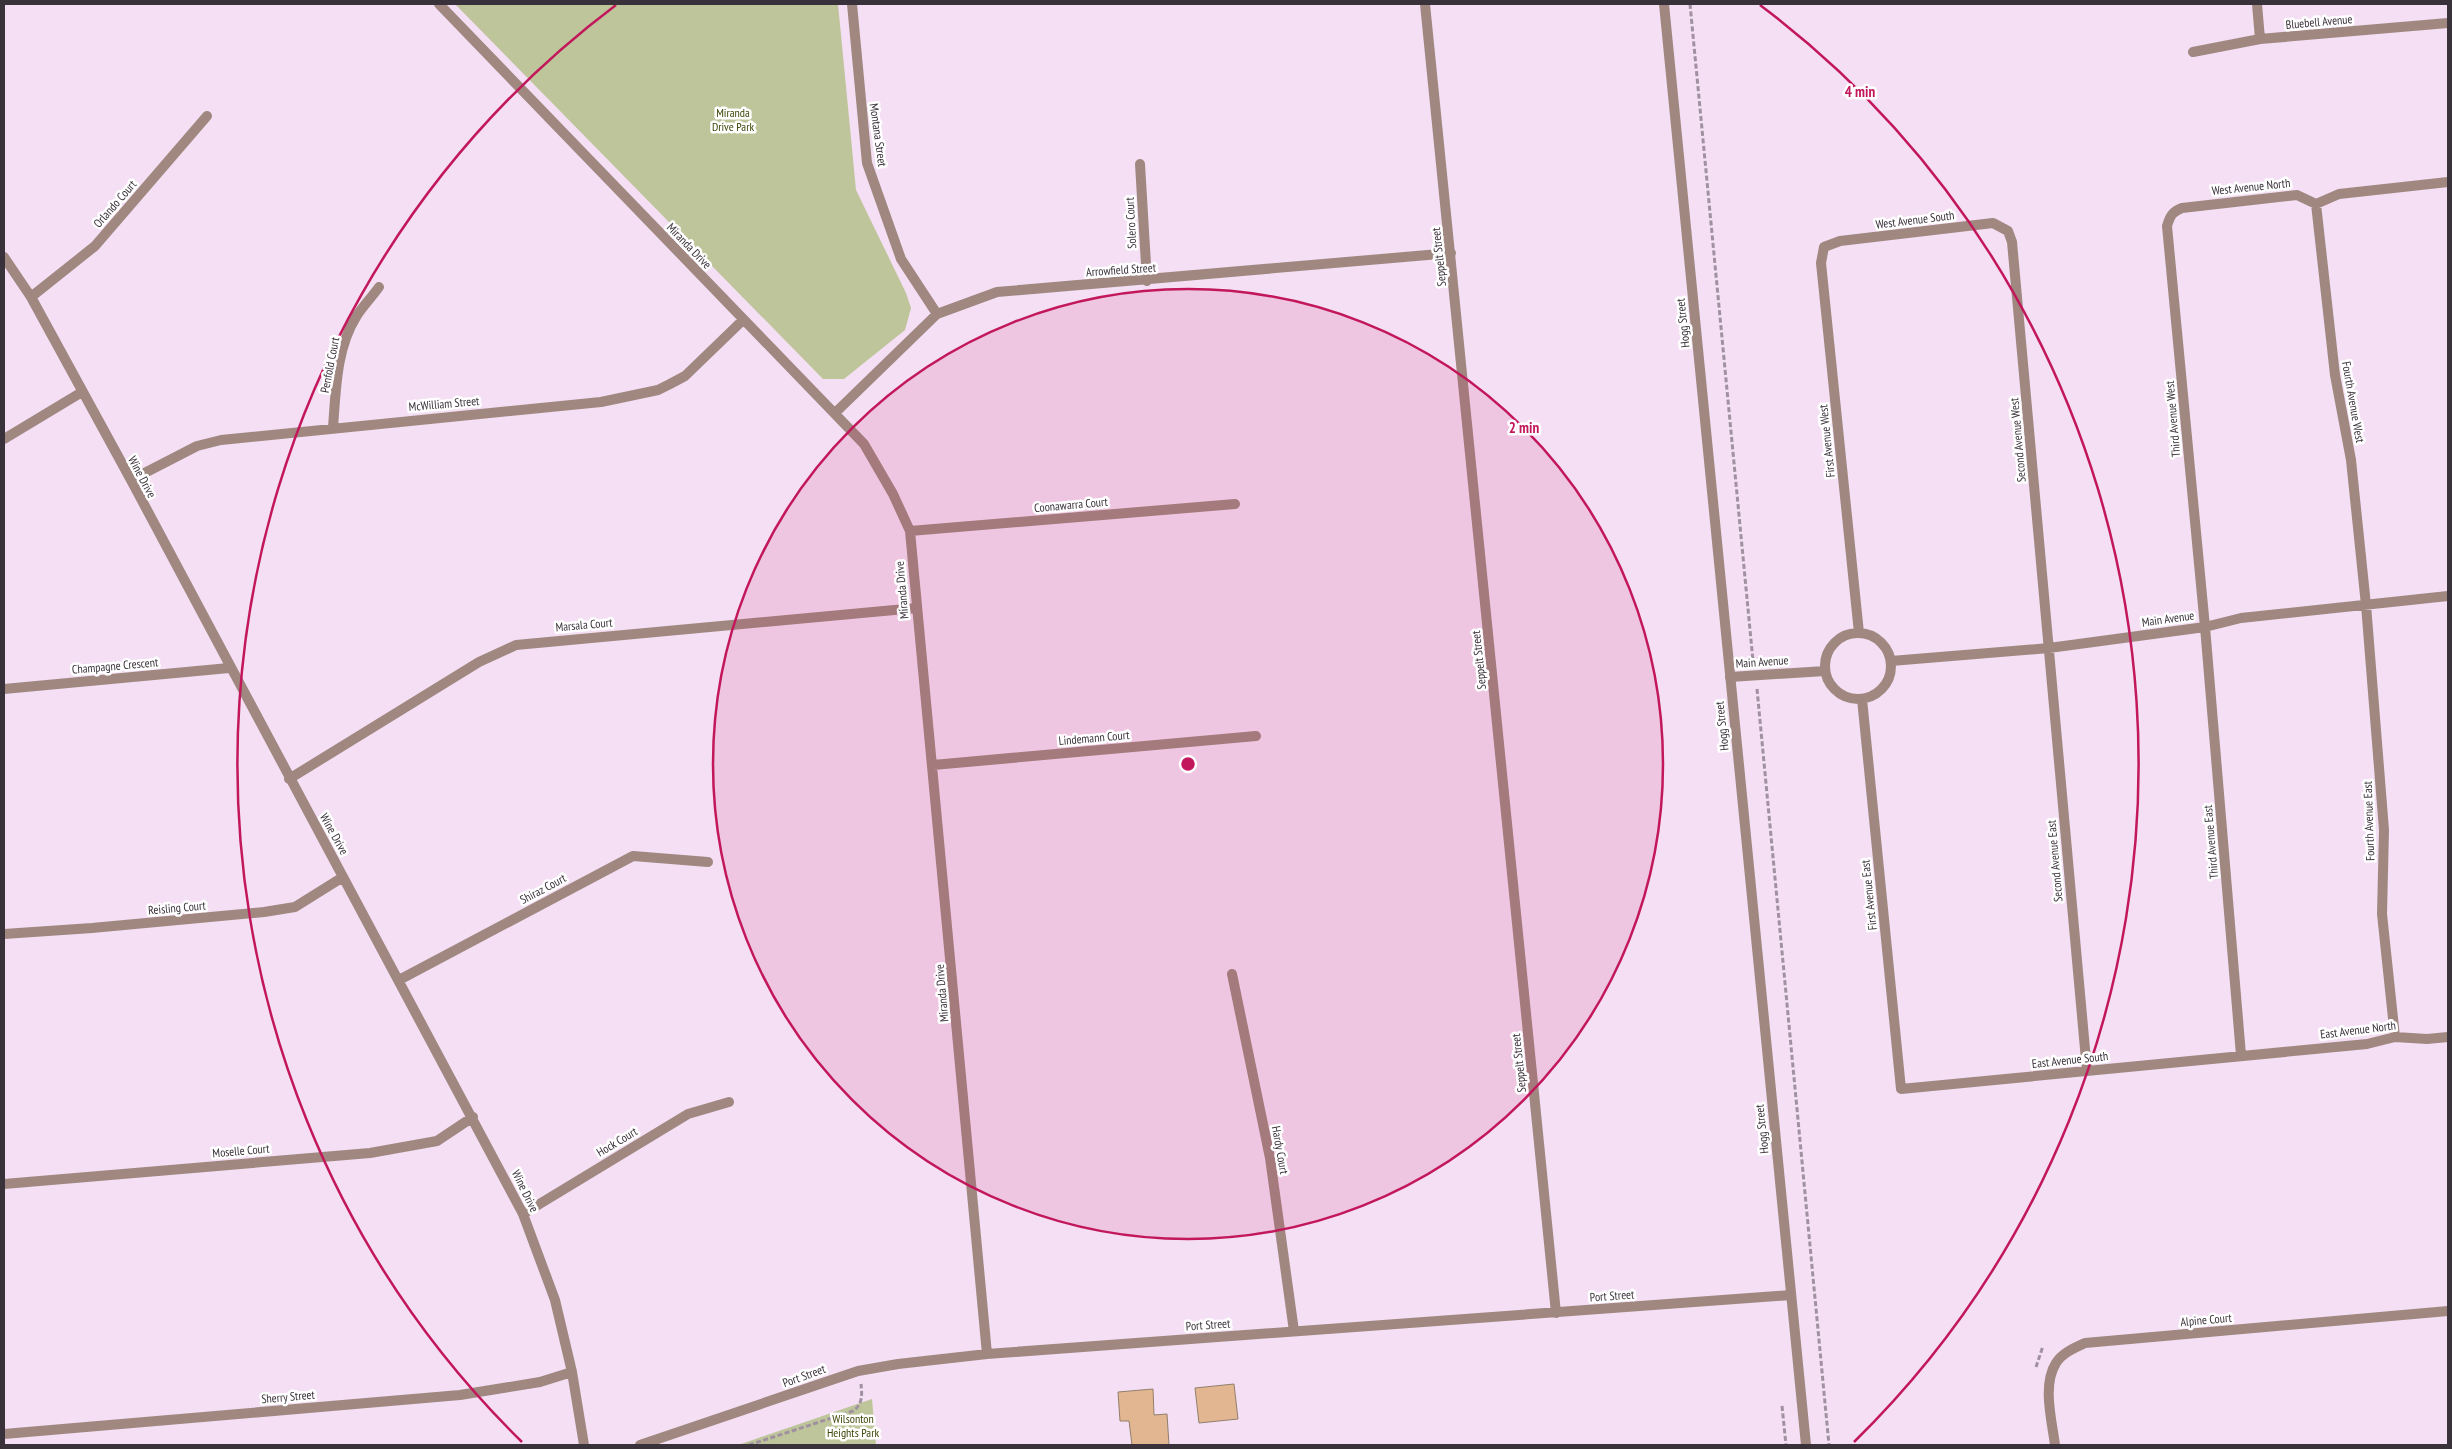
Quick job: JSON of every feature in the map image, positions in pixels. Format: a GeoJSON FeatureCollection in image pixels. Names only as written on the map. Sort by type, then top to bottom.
{"type":"FeatureCollection","features":[{"type":"Feature","properties":{"kind":"street","name":"Miranda Drive"},"geometry":{"type":"LineString","coordinates":[[439,4],[864,444],[894,494],[910,531],[916,608],[934,765],[987,1354]]}},
{"type":"Feature","properties":{"kind":"street","name":"Montana Street"},"geometry":{"type":"LineString","coordinates":[[852,4],[867,163],[901,258],[937,314]]}},
{"type":"Feature","properties":{"kind":"street","name":"Seppelt Street"},"geometry":{"type":"LineString","coordinates":[[1425,4],[1556,1313]]}},
{"type":"Feature","properties":{"kind":"street","name":"Hogg Street"},"geometry":{"type":"LineString","coordinates":[[1664,4],[1806,1445]]}},
{"type":"Feature","properties":{"kind":"street"},"geometry":{"type":"LineString","coordinates":[[2257,4],[2260,39]]}},
{"type":"Feature","properties":{"kind":"street","name":"Bluebell Avenue"},"geometry":{"type":"LineString","coordinates":[[2193,52],[2260,39],[2448,23]]}},
{"type":"Feature","properties":{"kind":"street","name":"Orlando Court"},"geometry":{"type":"LineString","coordinates":[[31,297],[95,246],[207,116]]}},
{"type":"Feature","properties":{"kind":"street","name":"Solero Court"},"geometry":{"type":"LineString","coordinates":[[1140,164],[1147,281]]}},
{"type":"Feature","properties":{"kind":"street"},"geometry":{"type":"LineString","coordinates":[[2316,204],[2339,194],[2448,182]]}},
{"type":"Feature","properties":{"kind":"street","name":"West Avenue North"},"geometry":{"type":"LineString","coordinates":[[2173,211],[2182,208],[2297,195],[2316,204]]}},
{"type":"Feature","properties":{"kind":"street","name":"Fourth Avenue West"},"geometry":{"type":"LineString","coordinates":[[2316,204],[2335,374],[2351,460],[2366,605]]}},
{"type":"Feature","properties":{"kind":"street","name":"Third Avenue West"},"geometry":{"type":"LineString","coordinates":[[2173,211],[2167,226],[2206,626]]}},
{"type":"Feature","properties":{"kind":"street","name":"West Avenue South"},"geometry":{"type":"LineString","coordinates":[[1824,247],[1840,241],[1993,223],[2008,231]]}},
{"type":"Feature","properties":{"kind":"street","name":"Second Avenue West"},"geometry":{"type":"LineString","coordinates":[[2008,231],[2012,242],[2049,648]]}},
{"type":"Feature","properties":{"kind":"street","name":"First Avenue West"},"geometry":{"type":"LineString","coordinates":[[1824,247],[1821,263],[1859,633]]}},
{"type":"Feature","properties":{"kind":"street","name":"Arrowfield Street"},"geometry":{"type":"LineString","coordinates":[[835,413],[937,314],[997,292],[1147,281],[1451,253]]}},
{"type":"Feature","properties":{"kind":"street","name":"Wine Drive"},"geometry":{"type":"LineString","coordinates":[[4,257],[31,297],[131,480],[229,668],[473,1117],[523,1214],[555,1300],[572,1372],[584,1445]]}},
{"type":"Feature","properties":{"kind":"street","name":"Penfold Court"},"geometry":{"type":"LineString","coordinates":[[333,427],[344,344],[356,317],[380,287]]}},
{"type":"Feature","properties":{"kind":"street","name":"McWilliam Street"},"geometry":{"type":"LineString","coordinates":[[131,480],[190,450],[221,440],[333,427],[601,402],[658,390],[685,376],[743,320]]}},
{"type":"Feature","properties":{"kind":"street"},"geometry":{"type":"LineString","coordinates":[[4,439],[82,392]]}},
{"type":"Feature","properties":{"kind":"street","name":"Coonawarra Court"},"geometry":{"type":"LineString","coordinates":[[910,531],[1235,504]]}},
{"type":"Feature","properties":{"kind":"street","name":"Main Avenue"},"geometry":{"type":"LineString","coordinates":[[1891,661],[2049,648],[2206,626],[2241,618],[2448,596]]}},
{"type":"Feature","properties":{"kind":"street","name":"Fourth Avenue East"},"geometry":{"type":"LineString","coordinates":[[2366,605],[2384,830],[2382,914],[2394,1036]]}},
{"type":"Feature","properties":{"kind":"street","name":"Marsala Court"},"geometry":{"type":"LineString","coordinates":[[289,779],[478,662],[516,645],[916,608]]}},
{"type":"Feature","properties":{"kind":"street","name":"Third Avenue East"},"geometry":{"type":"LineString","coordinates":[[2206,626],[2241,1055]]}},
{"type":"Feature","properties":{"kind":"street"},"geometry":{"type":"LineString","coordinates":[[1859,633],[1870,635],[1880,641],[1887,650],[1891,661],[1891,670],[1885,686],[1878,693],[1862,700],[1842,696],[1828,680],[1825,671],[1828,652],[1834,644],[1841,638],[1859,633]]}},
{"type":"Feature","properties":{"kind":"street","name":"Second Avenue East"},"geometry":{"type":"LineString","coordinates":[[2049,648],[2087,1071]]}},
{"type":"Feature","properties":{"kind":"street","name":"Champagne Crescent"},"geometry":{"type":"LineString","coordinates":[[4,689],[229,668]]}},
{"type":"Feature","properties":{"kind":"street","name":"Main Avenue"},"geometry":{"type":"LineString","coordinates":[[1730,677],[1825,671]]}},
{"type":"Feature","properties":{"kind":"street","name":"First Avenue East"},"geometry":{"type":"LineString","coordinates":[[1862,700],[1901,1088]]}},
{"type":"Feature","properties":{"kind":"street","name":"Lindemann Court"},"geometry":{"type":"LineString","coordinates":[[934,765],[1256,736]]}},
{"type":"Feature","properties":{"kind":"street","name":"Shiraz Court"},"geometry":{"type":"LineString","coordinates":[[399,980],[633,856],[708,862]]}},
{"type":"Feature","properties":{"kind":"street","name":"Reisling Court"},"geometry":{"type":"LineString","coordinates":[[4,934],[264,912],[295,907],[343,877]]}},
{"type":"Feature","properties":{"kind":"street","name":"Hardy Court"},"geometry":{"type":"LineString","coordinates":[[1232,974],[1270,1158],[1294,1332]]}},
{"type":"Feature","properties":{"kind":"street","name":"East Avenue North"},"geometry":{"type":"LineString","coordinates":[[2241,1055],[2367,1044],[2394,1036],[2427,1039],[2448,1037]]}},
{"type":"Feature","properties":{"kind":"street","name":"East Avenue South"},"geometry":{"type":"LineString","coordinates":[[1901,1088],[2241,1055]]}},
{"type":"Feature","properties":{"kind":"street","name":"Hock Court"},"geometry":{"type":"LineString","coordinates":[[523,1214],[688,1114],[729,1102]]}},
{"type":"Feature","properties":{"kind":"street","name":"Moselle Court"},"geometry":{"type":"LineString","coordinates":[[4,1184],[370,1153],[437,1141],[473,1117]]}},
{"type":"Feature","properties":{"kind":"street","name":"Port Street"},"geometry":{"type":"LineString","coordinates":[[640,1445],[858,1371],[898,1364],[987,1354],[1791,1295]]}},
{"type":"Feature","properties":{"kind":"street","name":"Alpine Court"},"geometry":{"type":"LineString","coordinates":[[2055,1445],[2049,1392],[2050,1378],[2056,1362],[2070,1350],[2084,1343],[2448,1311]]}},
{"type":"Feature","properties":{"kind":"street","name":"Sherry Street"},"geometry":{"type":"LineString","coordinates":[[4,1434],[460,1395],[540,1382],[572,1372]]}},
{"type":"Feature","properties":{"kind":"path"},"geometry":{"type":"LineString","coordinates":[[1690,4],[1829,1445]]}},
{"type":"Feature","properties":{"kind":"path"},"geometry":{"type":"LineString","coordinates":[[749,1445],[853,1411],[859,1407],[862,1398],[858,1371]]}},
{"type":"Feature","properties":{"kind":"path"},"geometry":{"type":"LineString","coordinates":[[1782,1406],[1786,1445]]}},
{"type":"Feature","properties":{"kind":"path"},"geometry":{"type":"LineString","coordinates":[[766,1440],[766,1445]]}},
{"type":"Feature","properties":{"kind":"green space","name":"Miranda Drive Park"},"geometry":{"type":"Polygon","coordinates":[[[455,4],[838,4],[856,190],[906,293],[911,308],[905,330],[844,379],[823,379],[455,4]]]}},
{"type":"Feature","properties":{"kind":"green space","name":"Wilsonton Heights Park"},"geometry":{"type":"Polygon","coordinates":[[[872,1399],[876,1445],[738,1445],[872,1399]]]}},
{"type":"Feature","properties":{"kind":"building"},"geometry":{"type":"Polygon","coordinates":[[[1234,1384],[1238,1419],[1199,1423],[1195,1388],[1234,1384]]]}},
{"type":"Feature","properties":{"kind":"building"},"geometry":{"type":"Polygon","coordinates":[[[1153,1389],[1154,1415],[1167,1414],[1169,1445],[1132,1445],[1129,1421],[1120,1421],[1118,1392],[1153,1389]]]}}]}
